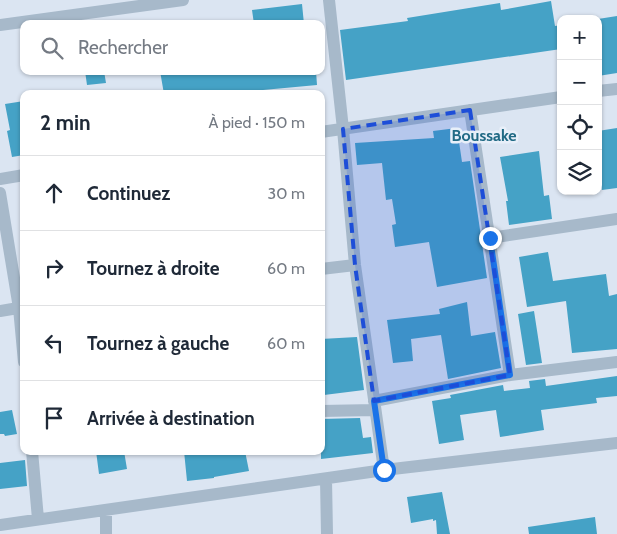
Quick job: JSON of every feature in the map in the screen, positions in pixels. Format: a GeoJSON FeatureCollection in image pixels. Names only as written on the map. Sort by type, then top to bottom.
{"type":"FeatureCollection","features":[{"type":"Feature","properties":{"kind":"street"},"geometry":{"type":"LineString","coordinates":[[37,20],[183,0]]}},
{"type":"Feature","properties":{"kind":"street"},"geometry":{"type":"LineString","coordinates":[[329,0],[355,265],[384,470]]}},
{"type":"Feature","properties":{"kind":"street"},"geometry":{"type":"LineString","coordinates":[[0,25],[20,22]]}},
{"type":"Feature","properties":{"kind":"street"},"geometry":{"type":"LineString","coordinates":[[602,91],[617,89]]}},
{"type":"Feature","properties":{"kind":"street"},"geometry":{"type":"LineString","coordinates":[[325,131],[557,98]]}},
{"type":"Feature","properties":{"kind":"street"},"geometry":{"type":"LineString","coordinates":[[470,110],[510,375]]}},
{"type":"Feature","properties":{"kind":"street"},"geometry":{"type":"LineString","coordinates":[[0,179],[20,176]]}},
{"type":"Feature","properties":{"kind":"street"},"geometry":{"type":"LineString","coordinates":[[0,193],[20,303]]}},
{"type":"Feature","properties":{"kind":"street"},"geometry":{"type":"LineString","coordinates":[[490,238],[617,218]]}},
{"type":"Feature","properties":{"kind":"street"},"geometry":{"type":"LineString","coordinates":[[325,269],[355,265]]}},
{"type":"Feature","properties":{"kind":"street"},"geometry":{"type":"LineString","coordinates":[[0,311],[20,308]]}},
{"type":"Feature","properties":{"kind":"street"},"geometry":{"type":"LineString","coordinates":[[325,411],[375,405],[510,375],[617,362]]}},
{"type":"Feature","properties":{"kind":"street"},"geometry":{"type":"LineString","coordinates":[[0,525],[384,470],[617,443]]}},
{"type":"Feature","properties":{"kind":"street"},"geometry":{"type":"LineString","coordinates":[[32,455],[38,519]]}},
{"type":"Feature","properties":{"kind":"street"},"geometry":{"type":"LineString","coordinates":[[326,479],[327,534]]}},
{"type":"Feature","properties":{"kind":"street"},"geometry":{"type":"LineString","coordinates":[[106,510],[106,534]]}},
{"type":"Feature","properties":{"kind":"highlighted area"},"geometry":{"type":"Polygon","coordinates":[[[470,110],[510,375],[374,401],[355,265],[343,129],[470,110]]]}},
{"type":"Feature","properties":{"kind":"building"},"geometry":{"type":"Polygon","coordinates":[[[551,1],[555,26],[557,26],[557,50],[346,80],[340,30],[408,21],[407,18],[500,3],[501,10],[551,1]]]}},
{"type":"Feature","properties":{"kind":"building"},"geometry":{"type":"Polygon","coordinates":[[[302,4],[304,20],[253,20],[252,10],[302,4]]]}},
{"type":"Feature","properties":{"kind":"building"},"geometry":{"type":"Polygon","coordinates":[[[617,16],[617,73],[602,75],[602,60],[602,18],[617,16]]]}},
{"type":"Feature","properties":{"kind":"building"},"geometry":{"type":"Polygon","coordinates":[[[86,75],[105,75],[106,83],[87,85],[86,75]]]}},
{"type":"Feature","properties":{"kind":"building"},"geometry":{"type":"Polygon","coordinates":[[[161,75],[316,75],[317,85],[263,90],[163,90],[161,75]]]}},
{"type":"Feature","properties":{"kind":"building"},"geometry":{"type":"Polygon","coordinates":[[[20,102],[20,156],[12,157],[7,131],[10,130],[5,104],[20,102]]]}},
{"type":"Feature","properties":{"kind":"building"},"geometry":{"type":"Polygon","coordinates":[[[457,128],[462,162],[470,161],[487,278],[437,287],[429,242],[395,247],[392,225],[396,224],[392,199],[386,200],[382,163],[357,165],[355,143],[434,138],[433,131],[457,128]]]}},
{"type":"Feature","properties":{"kind":"building"},"geometry":{"type":"Polygon","coordinates":[[[617,128],[617,188],[602,190],[602,150],[602,130],[617,128]]]}},
{"type":"Feature","properties":{"kind":"building"},"geometry":{"type":"Polygon","coordinates":[[[539,151],[544,196],[549,195],[552,219],[509,225],[506,201],[508,201],[500,157],[539,151]]]}},
{"type":"Feature","properties":{"kind":"building"},"geometry":{"type":"Polygon","coordinates":[[[548,252],[553,281],[606,274],[609,296],[617,294],[617,349],[572,353],[566,301],[527,307],[519,257],[548,252]]]}},
{"type":"Feature","properties":{"kind":"building"},"geometry":{"type":"Polygon","coordinates":[[[467,302],[471,336],[495,332],[501,368],[448,379],[441,335],[411,339],[413,361],[393,363],[387,320],[440,314],[439,309],[467,302]]]}},
{"type":"Feature","properties":{"kind":"building"},"geometry":{"type":"Polygon","coordinates":[[[534,311],[542,363],[526,365],[518,314],[534,311]]]}},
{"type":"Feature","properties":{"kind":"building"},"geometry":{"type":"Polygon","coordinates":[[[357,337],[364,390],[325,395],[325,339],[357,337]]]}},
{"type":"Feature","properties":{"kind":"building"},"geometry":{"type":"Polygon","coordinates":[[[617,376],[617,396],[596,398],[597,403],[541,410],[544,430],[500,437],[496,410],[460,415],[464,440],[439,444],[432,401],[451,398],[450,395],[503,385],[504,391],[530,388],[529,381],[545,379],[546,386],[617,376]]]}},
{"type":"Feature","properties":{"kind":"building"},"geometry":{"type":"Polygon","coordinates":[[[12,410],[17,434],[5,436],[0,434],[0,412],[12,410]]]}},
{"type":"Feature","properties":{"kind":"building"},"geometry":{"type":"Polygon","coordinates":[[[360,418],[363,438],[371,437],[373,453],[321,459],[321,455],[325,455],[325,419],[360,418]]]}},
{"type":"Feature","properties":{"kind":"building"},"geometry":{"type":"Polygon","coordinates":[[[97,455],[125,455],[127,469],[99,474],[97,455]]]}},
{"type":"Feature","properties":{"kind":"building"},"geometry":{"type":"Polygon","coordinates":[[[184,455],[246,455],[249,471],[187,481],[184,455]]]}},
{"type":"Feature","properties":{"kind":"building"},"geometry":{"type":"Polygon","coordinates":[[[25,460],[27,486],[0,489],[0,463],[25,460]]]}},
{"type":"Feature","properties":{"kind":"building"},"geometry":{"type":"Polygon","coordinates":[[[442,492],[450,534],[437,534],[436,520],[433,521],[433,519],[411,523],[407,497],[442,492]]]}},
{"type":"Feature","properties":{"kind":"building"},"geometry":{"type":"Polygon","coordinates":[[[595,517],[597,534],[529,534],[528,527],[595,517]]]}},
{"type":"Feature","properties":{"kind":"district","name":"Boussake"},"geometry":{"type":"Point","coordinates":[484,135]}},
{"type":"Feature","properties":{"kind":"route"},"geometry":{"type":"LineString","coordinates":[[384,470],[374,401],[510,375],[490,238]]}}]}
